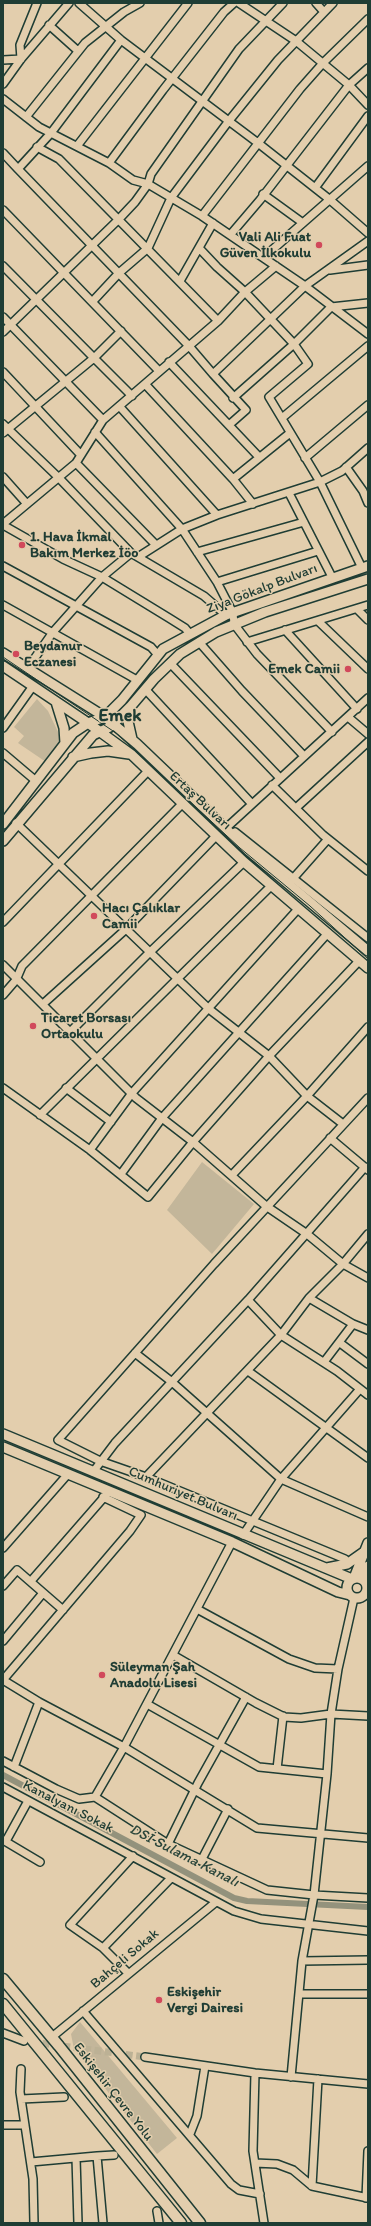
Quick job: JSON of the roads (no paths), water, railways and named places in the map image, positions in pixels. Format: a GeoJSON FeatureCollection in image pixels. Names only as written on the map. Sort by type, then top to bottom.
{"type":"FeatureCollection","features":[{"type":"Feature","properties":{"kind":"highway","name":"Eskişehir Çevre Yolu"},"geometry":{"type":"LineString","coordinates":[[3,1979],[52,2037],[200,2223]]}},
{"type":"Feature","properties":{"kind":"highway"},"geometry":{"type":"LineString","coordinates":[[3,2004],[181,2223]]}},
{"type":"Feature","properties":{"kind":"main road","name":"Ziya Gökalp Bulvarı"},"geometry":{"type":"LineString","coordinates":[[105,717],[122,700],[158,655],[178,640],[230,614],[332,577],[365,567]]}},
{"type":"Feature","properties":{"kind":"main road","name":"Ziya Gökalp Bulvarı"},"geometry":{"type":"LineString","coordinates":[[3,841],[16,823],[93,735],[113,724],[132,706],[145,689],[170,663],[216,632],[234,624],[368,579]]}},
{"type":"Feature","properties":{"kind":"main road","name":"Ertaş Bulvarı"},"geometry":{"type":"LineString","coordinates":[[3,653],[105,717],[226,827],[364,948]]}},
{"type":"Feature","properties":{"kind":"main road","name":"Ertaş Bulvarı"},"geometry":{"type":"LineString","coordinates":[[3,666],[100,731],[132,755],[244,862],[368,968]]}},
{"type":"Feature","properties":{"kind":"main road"},"geometry":{"type":"LineString","coordinates":[[89,707],[104,708],[122,700]]}},
{"type":"Feature","properties":{"kind":"main road"},"geometry":{"type":"LineString","coordinates":[[56,702],[64,728],[65,743]]}},
{"type":"Feature","properties":{"kind":"main road"},"geometry":{"type":"LineString","coordinates":[[132,706],[127,717],[133,741]]}},
{"type":"Feature","properties":{"kind":"main road"},"geometry":{"type":"LineString","coordinates":[[3,824],[73,733],[88,723],[105,717]]}},
{"type":"Feature","properties":{"kind":"main road"},"geometry":{"type":"LineString","coordinates":[[73,757],[108,751],[132,755]]}},
{"type":"Feature","properties":{"kind":"main road","name":"Cumhuriyet Bulvarı"},"geometry":{"type":"LineString","coordinates":[[3,1434],[324,1568],[360,1581]]}},
{"type":"Feature","properties":{"kind":"main road","name":"Cumhuriyet Bulvarı"},"geometry":{"type":"LineString","coordinates":[[3,1447],[87,1482],[106,1494],[232,1542],[338,1592],[368,1601]]}},
{"type":"Feature","properties":{"kind":"main road"},"geometry":{"type":"LineString","coordinates":[[87,1482],[93,1472]]}},
{"type":"Feature","properties":{"kind":"main road"},"geometry":{"type":"LineString","coordinates":[[368,1543],[364,1552],[360,1581],[366,1591],[354,1597],[347,1587],[360,1581],[368,1566]]}},
{"type":"Feature","properties":{"kind":"main road"},"geometry":{"type":"LineString","coordinates":[[324,1568],[347,1564],[364,1552]]}},
{"type":"Feature","properties":{"kind":"street"},"geometry":{"type":"LineString","coordinates":[[21,59],[20,46],[37,3]]}},
{"type":"Feature","properties":{"kind":"street"},"geometry":{"type":"LineString","coordinates":[[3,84],[21,59],[69,3]]}},
{"type":"Feature","properties":{"kind":"street"},"geometry":{"type":"LineString","coordinates":[[79,3],[121,40],[228,122],[258,142],[329,199],[368,233]]}},
{"type":"Feature","properties":{"kind":"street"},"geometry":{"type":"LineString","coordinates":[[26,117],[78,51],[105,26],[140,3]]}},
{"type":"Feature","properties":{"kind":"street"},"geometry":{"type":"LineString","coordinates":[[77,146],[188,3]]}},
{"type":"Feature","properties":{"kind":"street"},"geometry":{"type":"LineString","coordinates":[[109,163],[132,130],[224,12],[234,3]]}},
{"type":"Feature","properties":{"kind":"street"},"geometry":{"type":"LineString","coordinates":[[239,3],[296,41],[348,85],[368,105]]}},
{"type":"Feature","properties":{"kind":"street"},"geometry":{"type":"LineString","coordinates":[[3,332],[135,202],[148,184],[151,174],[239,49],[264,21],[283,3]]}},
{"type":"Feature","properties":{"kind":"street"},"geometry":{"type":"LineString","coordinates":[[316,3],[324,12]]}},
{"type":"Feature","properties":{"kind":"street"},"geometry":{"type":"LineString","coordinates":[[93,301],[118,273],[148,248],[171,198],[228,122],[278,60],[333,3]]}},
{"type":"Feature","properties":{"kind":"street"},"geometry":{"type":"LineString","coordinates":[[202,216],[258,142],[323,63],[368,19]]}},
{"type":"Feature","properties":{"kind":"street"},"geometry":{"type":"LineString","coordinates":[[50,25],[78,51]]}},
{"type":"Feature","properties":{"kind":"street"},"geometry":{"type":"LineString","coordinates":[[18,169],[51,132],[121,40]]}},
{"type":"Feature","properties":{"kind":"street"},"geometry":{"type":"LineString","coordinates":[[3,60],[21,59]]}},
{"type":"Feature","properties":{"kind":"street"},"geometry":{"type":"LineString","coordinates":[[230,234],[348,85],[368,68]]}},
{"type":"Feature","properties":{"kind":"street"},"geometry":{"type":"LineString","coordinates":[[3,99],[26,117],[51,132],[109,163],[133,180],[148,184],[213,223],[306,286],[331,307],[368,334]]}},
{"type":"Feature","properties":{"kind":"street"},"geometry":{"type":"LineString","coordinates":[[315,188],[368,116]]}},
{"type":"Feature","properties":{"kind":"street"},"geometry":{"type":"LineString","coordinates":[[37,147],[59,159],[218,321]]}},
{"type":"Feature","properties":{"kind":"street"},"geometry":{"type":"LineString","coordinates":[[3,153],[189,346],[233,398],[246,410],[229,425]]}},
{"type":"Feature","properties":{"kind":"street"},"geometry":{"type":"LineString","coordinates":[[264,257],[368,166]]}},
{"type":"Feature","properties":{"kind":"street"},"geometry":{"type":"LineString","coordinates":[[263,194],[303,222]]}},
{"type":"Feature","properties":{"kind":"street"},"geometry":{"type":"LineString","coordinates":[[3,210],[62,274],[93,301],[159,370]]}},
{"type":"Feature","properties":{"kind":"street"},"geometry":{"type":"LineString","coordinates":[[180,281],[213,223]]}},
{"type":"Feature","properties":{"kind":"street"},"geometry":{"type":"LineString","coordinates":[[213,374],[306,286],[368,241]]}},
{"type":"Feature","properties":{"kind":"street"},"geometry":{"type":"LineString","coordinates":[[199,248],[217,267],[245,292],[294,344],[308,364],[269,397],[320,482],[365,567]]}},
{"type":"Feature","properties":{"kind":"street"},"geometry":{"type":"LineString","coordinates":[[329,270],[368,265]]}},
{"type":"Feature","properties":{"kind":"street"},"geometry":{"type":"LineString","coordinates":[[3,266],[132,396]]}},
{"type":"Feature","properties":{"kind":"street"},"geometry":{"type":"LineString","coordinates":[[190,634],[185,628],[102,577],[63,559],[3,524],[76,463],[80,454],[103,420],[146,384],[159,370],[218,321],[245,292],[276,266]]}},
{"type":"Feature","properties":{"kind":"street"},"geometry":{"type":"LineString","coordinates":[[233,398],[294,344],[331,307],[368,303]]}},
{"type":"Feature","properties":{"kind":"street"},"geometry":{"type":"LineString","coordinates":[[3,318],[103,420]]}},
{"type":"Feature","properties":{"kind":"street"},"geometry":{"type":"LineString","coordinates":[[121,331],[94,358],[5,429],[59,478],[131,553],[204,596],[230,614]]}},
{"type":"Feature","properties":{"kind":"street"},"geometry":{"type":"LineString","coordinates":[[282,418],[368,346]]}},
{"type":"Feature","properties":{"kind":"street"},"geometry":{"type":"LineString","coordinates":[[169,362],[259,457]]}},
{"type":"Feature","properties":{"kind":"street"},"geometry":{"type":"LineString","coordinates":[[3,372],[80,454]]}},
{"type":"Feature","properties":{"kind":"street"},"geometry":{"type":"LineString","coordinates":[[146,384],[233,479],[253,504]]}},
{"type":"Feature","properties":{"kind":"street"},"geometry":{"type":"LineString","coordinates":[[305,458],[368,405]]}},
{"type":"Feature","properties":{"kind":"street"},"geometry":{"type":"LineString","coordinates":[[120,406],[217,515]]}},
{"type":"Feature","properties":{"kind":"street"},"geometry":{"type":"LineString","coordinates":[[95,432],[182,530],[198,552],[217,582],[234,624],[256,654],[332,732]]}},
{"type":"Feature","properties":{"kind":"street"},"geometry":{"type":"LineString","coordinates":[[233,479],[290,433]]}},
{"type":"Feature","properties":{"kind":"street"},"geometry":{"type":"LineString","coordinates":[[138,557],[156,544],[182,530],[217,515],[320,482],[346,467],[368,448]]}},
{"type":"Feature","properties":{"kind":"street"},"geometry":{"type":"LineString","coordinates":[[76,463],[156,544]]}},
{"type":"Feature","properties":{"kind":"street"},"geometry":{"type":"LineString","coordinates":[[346,467],[365,489],[368,504]]}},
{"type":"Feature","properties":{"kind":"street"},"geometry":{"type":"LineString","coordinates":[[3,477],[27,504]]}},
{"type":"Feature","properties":{"kind":"street"},"geometry":{"type":"LineString","coordinates":[[289,493],[332,577]]}},
{"type":"Feature","properties":{"kind":"street"},"geometry":{"type":"LineString","coordinates":[[198,552],[304,522]]}},
{"type":"Feature","properties":{"kind":"street"},"geometry":{"type":"LineString","coordinates":[[217,582],[318,551]]}},
{"type":"Feature","properties":{"kind":"street"},"geometry":{"type":"LineString","coordinates":[[27,669],[53,632],[102,577],[131,553]]}},
{"type":"Feature","properties":{"kind":"street"},"geometry":{"type":"LineString","coordinates":[[3,566],[77,605],[151,647],[158,655]]}},
{"type":"Feature","properties":{"kind":"street"},"geometry":{"type":"LineString","coordinates":[[3,605],[137,680]]}},
{"type":"Feature","properties":{"kind":"street"},"geometry":{"type":"LineString","coordinates":[[247,642],[368,605]]}},
{"type":"Feature","properties":{"kind":"street"},"geometry":{"type":"LineString","coordinates":[[357,609],[368,620]]}},
{"type":"Feature","properties":{"kind":"street"},"geometry":{"type":"LineString","coordinates":[[318,621],[368,668]]}},
{"type":"Feature","properties":{"kind":"street"},"geometry":{"type":"LineString","coordinates":[[285,630],[357,709]]}},
{"type":"Feature","properties":{"kind":"street"},"geometry":{"type":"LineString","coordinates":[[200,642],[242,691],[304,756]]}},
{"type":"Feature","properties":{"kind":"street"},"geometry":{"type":"LineString","coordinates":[[170,663],[280,778]]}},
{"type":"Feature","properties":{"kind":"street"},"geometry":{"type":"LineString","coordinates":[[3,728],[33,686]]}},
{"type":"Feature","properties":{"kind":"street"},"geometry":{"type":"LineString","coordinates":[[145,689],[252,804]]}},
{"type":"Feature","properties":{"kind":"street"},"geometry":{"type":"LineString","coordinates":[[226,827],[368,698]]}},
{"type":"Feature","properties":{"kind":"street"},"geometry":{"type":"LineString","coordinates":[[348,717],[368,734]]}},
{"type":"Feature","properties":{"kind":"street"},"geometry":{"type":"LineString","coordinates":[[296,808],[368,742]]}},
{"type":"Feature","properties":{"kind":"street"},"geometry":{"type":"LineString","coordinates":[[3,753],[36,781]]}},
{"type":"Feature","properties":{"kind":"street"},"geometry":{"type":"LineString","coordinates":[[3,922],[148,771]]}},
{"type":"Feature","properties":{"kind":"street"},"geometry":{"type":"LineString","coordinates":[[272,785],[328,839],[368,871]]}},
{"type":"Feature","properties":{"kind":"street"},"geometry":{"type":"LineString","coordinates":[[3,995],[16,980],[22,966],[182,804]]}},
{"type":"Feature","properties":{"kind":"street"},"geometry":{"type":"LineString","coordinates":[[16,823],[125,930],[209,1009],[269,1056],[307,1096],[343,1124]]}},
{"type":"Feature","properties":{"kind":"street"},"geometry":{"type":"LineString","coordinates":[[43,1004],[125,930],[216,836]]}},
{"type":"Feature","properties":{"kind":"street"},"geometry":{"type":"LineString","coordinates":[[328,839],[290,882],[368,937],[364,948]]}},
{"type":"Feature","properties":{"kind":"street"},"geometry":{"type":"LineString","coordinates":[[70,1032],[149,952],[244,862]]}},
{"type":"Feature","properties":{"kind":"street"},"geometry":{"type":"LineString","coordinates":[[40,1115],[96,1058],[178,980],[272,886]]}},
{"type":"Feature","properties":{"kind":"street"},"geometry":{"type":"LineString","coordinates":[[90,1150],[132,1093],[298,909]]}},
{"type":"Feature","properties":{"kind":"street"},"geometry":{"type":"LineString","coordinates":[[122,1174],[162,1118],[328,933]]}},
{"type":"Feature","properties":{"kind":"street"},"geometry":{"type":"LineString","coordinates":[[3,1088],[122,1174],[148,1197],[193,1142],[269,1056],[359,961]]}},
{"type":"Feature","properties":{"kind":"street"},"geometry":{"type":"LineString","coordinates":[[3,965],[16,980],[43,1004],[132,1093],[193,1142],[266,1206],[307,1234],[343,1264],[368,1278]]}},
{"type":"Feature","properties":{"kind":"street"},"geometry":{"type":"LineString","coordinates":[[232,1175],[307,1096],[368,1027]]}},
{"type":"Feature","properties":{"kind":"street"},"geometry":{"type":"LineString","coordinates":[[66,1088],[111,1122]]}},
{"type":"Feature","properties":{"kind":"street"},"geometry":{"type":"LineString","coordinates":[[345,1559],[146,1477],[100,1461],[58,1440],[266,1206],[368,1098]]}},
{"type":"Feature","properties":{"kind":"street"},"geometry":{"type":"LineString","coordinates":[[93,1472],[100,1461],[366,1169],[330,1138]]}},
{"type":"Feature","properties":{"kind":"street"},"geometry":{"type":"LineString","coordinates":[[146,1477],[281,1335],[309,1298],[343,1264],[368,1234]]}},
{"type":"Feature","properties":{"kind":"street"},"geometry":{"type":"LineString","coordinates":[[309,1298],[353,1324],[368,1330]]}},
{"type":"Feature","properties":{"kind":"street"},"geometry":{"type":"LineString","coordinates":[[248,1300],[281,1335],[324,1362],[368,1395]]}},
{"type":"Feature","properties":{"kind":"street"},"geometry":{"type":"LineString","coordinates":[[324,1362],[353,1324]]}},
{"type":"Feature","properties":{"kind":"street"},"geometry":{"type":"LineString","coordinates":[[340,1343],[368,1364]]}},
{"type":"Feature","properties":{"kind":"street"},"geometry":{"type":"LineString","coordinates":[[135,1353],[172,1382],[205,1414],[281,1479],[368,1517]]}},
{"type":"Feature","properties":{"kind":"street"},"geometry":{"type":"LineString","coordinates":[[248,1371],[368,1458]]}},
{"type":"Feature","properties":{"kind":"street"},"geometry":{"type":"LineString","coordinates":[[244,1535],[251,1521],[281,1479],[325,1427],[360,1389]]}},
{"type":"Feature","properties":{"kind":"street"},"geometry":{"type":"LineString","coordinates":[[3,1548],[68,1474]]}},
{"type":"Feature","properties":{"kind":"street"},"geometry":{"type":"LineString","coordinates":[[31,1581],[106,1494],[141,1515],[130,1531],[3,1680],[39,1702],[124,1747],[257,1828],[368,1838]]}},
{"type":"Feature","properties":{"kind":"street"},"geometry":{"type":"LineString","coordinates":[[95,1797],[124,1747],[232,1542]]}},
{"type":"Feature","properties":{"kind":"street"},"geometry":{"type":"LineString","coordinates":[[3,1586],[17,1570],[63,1610]]}},
{"type":"Feature","properties":{"kind":"street"},"geometry":{"type":"LineString","coordinates":[[3,1641],[43,1593]]}},
{"type":"Feature","properties":{"kind":"street"},"geometry":{"type":"LineString","coordinates":[[292,2077],[302,1961],[310,1923],[322,1834],[331,1714],[338,1669],[354,1597]]}},
{"type":"Feature","properties":{"kind":"street"},"geometry":{"type":"LineString","coordinates":[[197,1609],[289,1658],[315,1668],[338,1669]]}},
{"type":"Feature","properties":{"kind":"street"},"geometry":{"type":"LineString","coordinates":[[173,1655],[246,1697],[283,1716],[301,1718],[331,1714],[368,1716]]}},
{"type":"Feature","properties":{"kind":"street"},"geometry":{"type":"LineString","coordinates":[[168,1844],[195,1789],[246,1697]]}},
{"type":"Feature","properties":{"kind":"street"},"geometry":{"type":"LineString","coordinates":[[14,1767],[39,1702]]}},
{"type":"Feature","properties":{"kind":"street"},"geometry":{"type":"LineString","coordinates":[[147,1704],[259,1767],[327,1774]]}},
{"type":"Feature","properties":{"kind":"street"},"geometry":{"type":"LineString","coordinates":[[277,1769],[283,1716]]}},
{"type":"Feature","properties":{"kind":"street"},"geometry":{"type":"LineString","coordinates":[[3,1761],[56,1789],[79,1799],[95,1797],[168,1844],[267,1890],[313,1898],[368,1898]]}},
{"type":"Feature","properties":{"kind":"street","name":"Kanalyanı Sokak"},"geometry":{"type":"LineString","coordinates":[[3,1787],[234,1911],[261,1919],[310,1923],[368,1931]]}},
{"type":"Feature","properties":{"kind":"street"},"geometry":{"type":"LineString","coordinates":[[28,1801],[4,1840],[40,1862]]}},
{"type":"Feature","properties":{"kind":"street"},"geometry":{"type":"LineString","coordinates":[[202,1861],[228,1810]]}},
{"type":"Feature","properties":{"kind":"street"},"geometry":{"type":"LineString","coordinates":[[128,1973],[103,1948],[70,1925],[133,1856]]}},
{"type":"Feature","properties":{"kind":"street"},"geometry":{"type":"LineString","coordinates":[[103,1948],[171,1878]]}},
{"type":"Feature","properties":{"kind":"street","name":"Bahçeli Sokak"},"geometry":{"type":"LineString","coordinates":[[52,2037],[216,1902]]}},
{"type":"Feature","properties":{"kind":"street"},"geometry":{"type":"LineString","coordinates":[[302,1961],[368,1960]]}},
{"type":"Feature","properties":{"kind":"street"},"geometry":{"type":"LineString","coordinates":[[299,1994],[368,1994]]}},
{"type":"Feature","properties":{"kind":"street"},"geometry":{"type":"LineString","coordinates":[[83,2012],[190,2134],[231,2184],[239,2190],[260,2194]]}},
{"type":"Feature","properties":{"kind":"street"},"geometry":{"type":"LineString","coordinates":[[3,2032],[5,2035],[24,2041]]}},
{"type":"Feature","properties":{"kind":"street"},"geometry":{"type":"LineString","coordinates":[[145,2057],[255,2073],[368,2084]]}},
{"type":"Feature","properties":{"kind":"street"},"geometry":{"type":"LineString","coordinates":[[190,2134],[197,2116],[205,2066]]}},
{"type":"Feature","properties":{"kind":"street"},"geometry":{"type":"LineString","coordinates":[[21,2069],[21,2099],[33,2179],[34,2223]]}},
{"type":"Feature","properties":{"kind":"street"},"geometry":{"type":"LineString","coordinates":[[255,2073],[253,2151],[264,2223]]}},
{"type":"Feature","properties":{"kind":"street"},"geometry":{"type":"LineString","coordinates":[[312,2186],[318,2080]]}},
{"type":"Feature","properties":{"kind":"street"},"geometry":{"type":"LineString","coordinates":[[21,2099],[64,2097]]}},
{"type":"Feature","properties":{"kind":"street"},"geometry":{"type":"LineString","coordinates":[[3,2125],[25,2125]]}},
{"type":"Feature","properties":{"kind":"street"},"geometry":{"type":"LineString","coordinates":[[255,2163],[277,2164],[293,2170],[312,2186],[367,2198],[368,2151]]}},
{"type":"Feature","properties":{"kind":"street"},"geometry":{"type":"LineString","coordinates":[[31,2162],[114,2155]]}},
{"type":"Feature","properties":{"kind":"street"},"geometry":{"type":"LineString","coordinates":[[97,2156],[104,2223]]}},
{"type":"Feature","properties":{"kind":"street"},"geometry":{"type":"LineString","coordinates":[[76,2158],[78,2223]]}},
{"type":"Feature","properties":{"kind":"street"},"geometry":{"type":"LineString","coordinates":[[157,2211],[159,2223]]}},
{"type":"Feature","properties":{"kind":"waterway","name":"DSİ Sulama Kanalı"},"geometry":{"type":"LineString","coordinates":[[3,1775],[234,1898],[247,1901],[368,1907]]}},
{"type":"Feature","properties":{"kind":"tunnel"},"geometry":{"type":"LineString","coordinates":[[32,2042],[145,2057]]}},
{"type":"Feature","properties":{"kind":"tram line"},"geometry":{"type":"LineString","coordinates":[[3,657],[116,733],[240,848],[310,906],[368,959]]}},
{"type":"Feature","properties":{"kind":"place","name":"Vali Ali Fuat Güven İlkokulu"},"geometry":{"type":"Point","coordinates":[319,245]}},
{"type":"Feature","properties":{"kind":"place","name":"1. Hava İkmal Bakım Merkez İöo"},"geometry":{"type":"Point","coordinates":[22,545]}},
{"type":"Feature","properties":{"kind":"place","name":"Beydanur Eczanesi"},"geometry":{"type":"Point","coordinates":[16,654]}},
{"type":"Feature","properties":{"kind":"place","name":"Emek Camii"},"geometry":{"type":"Point","coordinates":[348,669]}},
{"type":"Feature","properties":{"kind":"place","name":"Hacı Çalıklar Camii"},"geometry":{"type":"Point","coordinates":[94,916]}},
{"type":"Feature","properties":{"kind":"place","name":"Ticaret Borsası Ortaokulu"},"geometry":{"type":"Point","coordinates":[33,1026]}},
{"type":"Feature","properties":{"kind":"place","name":"Süleyman Şah Anadolu Lisesi"},"geometry":{"type":"Point","coordinates":[102,1675]}},
{"type":"Feature","properties":{"kind":"place","name":"Eskişehir Vergi Dairesi"},"geometry":{"type":"Point","coordinates":[159,2000]}},
{"type":"Feature","properties":{"kind":"district","name":"Emek"},"geometry":{"type":"Point","coordinates":[120,716]}}]}
